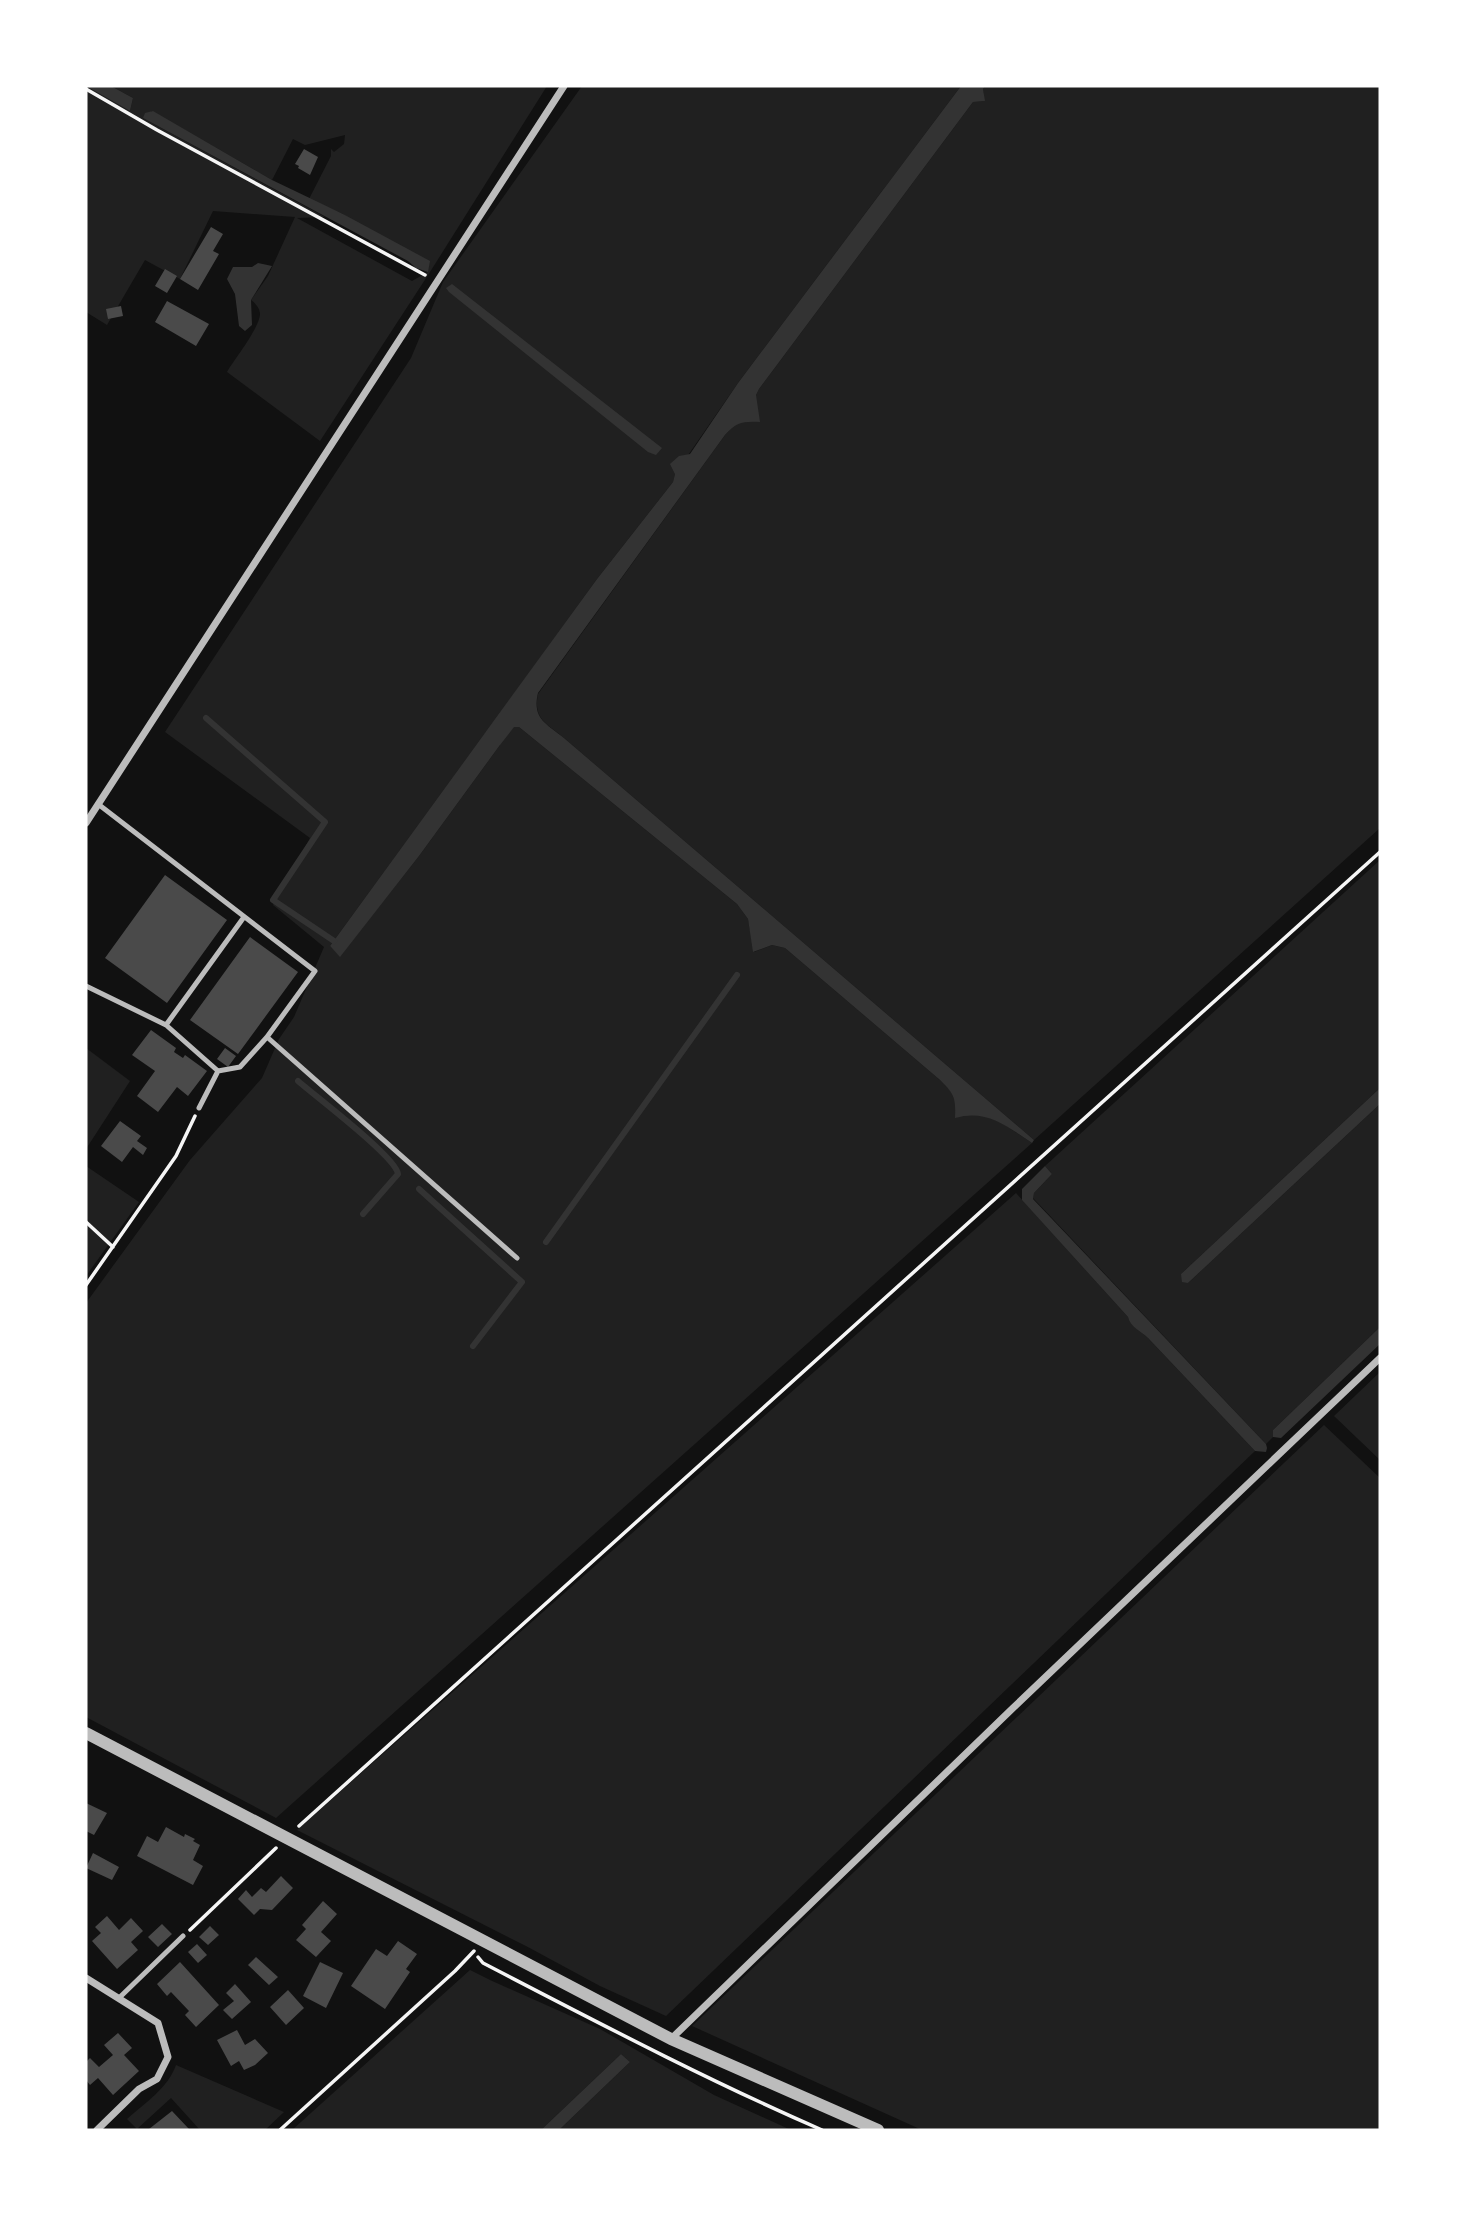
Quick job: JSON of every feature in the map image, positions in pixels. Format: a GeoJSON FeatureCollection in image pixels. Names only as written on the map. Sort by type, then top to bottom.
{"type":"FeatureCollection","features":[{"type":"Feature","properties":{"kind":"street"},"geometry":{"type":"LineString","coordinates":[[86,823],[564,86]]}},
{"type":"Feature","properties":{"kind":"street"},"geometry":{"type":"LineString","coordinates":[[671,2039],[1380,1358]]}},
{"type":"Feature","properties":{"kind":"street"},"geometry":{"type":"LineString","coordinates":[[86,1733],[671,2039],[878,2130]]}},
{"type":"Feature","properties":{"kind":"street"},"geometry":{"type":"LineString","coordinates":[[86,1978],[158,2023],[168,2057],[157,2079],[139,2089],[97,2130]]}},
{"type":"Feature","properties":{"kind":"lane"},"geometry":{"type":"LineString","coordinates":[[98,804],[314,971],[267,1037],[240,1067],[218,1071]]}},
{"type":"Feature","properties":{"kind":"lane"},"geometry":{"type":"LineString","coordinates":[[166,1025],[244,917]]}},
{"type":"Feature","properties":{"kind":"lane"},"geometry":{"type":"LineString","coordinates":[[86,986],[166,1025],[218,1071]]}},
{"type":"Feature","properties":{"kind":"lane"},"geometry":{"type":"LineString","coordinates":[[267,1037],[517,1258]]}},
{"type":"Feature","properties":{"kind":"lane"},"geometry":{"type":"LineString","coordinates":[[199,1108],[218,1071]]}},
{"type":"Feature","properties":{"kind":"lane"},"geometry":{"type":"LineString","coordinates":[[119,1998],[183,1936]]}},
{"type":"Feature","properties":{"kind":"path"},"geometry":{"type":"LineString","coordinates":[[86,89],[169,137],[436,281]]}},
{"type":"Feature","properties":{"kind":"path"},"geometry":{"type":"LineString","coordinates":[[183,1936],[286,1837],[1380,852]]}},
{"type":"Feature","properties":{"kind":"path"},"geometry":{"type":"LineString","coordinates":[[86,1285],[176,1156],[199,1108]]}},
{"type":"Feature","properties":{"kind":"path"},"geometry":{"type":"LineString","coordinates":[[86,1222],[113,1247]]}},
{"type":"Feature","properties":{"kind":"path"},"geometry":{"type":"LineString","coordinates":[[280,2130],[456,1971],[474,1951]]}},
{"type":"Feature","properties":{"kind":"shaded area"},"geometry":{"type":"Polygon","coordinates":[[[86,86],[130,111],[133,98],[111,86],[547,86],[320,441],[227,372],[256,326],[260,313],[251,300],[268,276],[295,217],[213,211],[180,279],[145,260],[107,325],[86,312],[86,86]],[[152,111],[143,118],[325,217],[297,218],[412,281],[428,272],[343,214],[309,199],[331,156],[331,149],[334,152],[344,144],[345,135],[305,145],[293,139],[272,180],[152,111]]]}},
{"type":"Feature","properties":{"kind":"shaded area"},"geometry":{"type":"Polygon","coordinates":[[[86,86],[111,86],[133,98],[130,111],[86,86]]]}},
{"type":"Feature","properties":{"kind":"shaded area"},"geometry":{"type":"Polygon","coordinates":[[[582,86],[961,86],[738,383],[675,474],[673,482],[597,579],[501,712],[514,727],[519,727],[737,904],[748,919],[754,952],[772,945],[785,948],[940,1080],[954,1094],[956,1105],[970,1114],[984,1115],[1002,1123],[1032,1143],[276,1818],[86,1717],[86,1303],[190,1160],[262,1078],[279,1039],[294,1017],[324,947],[273,905],[310,838],[165,732],[411,358],[443,282],[582,86]],[[486,732],[330,946],[340,956],[419,856],[500,745],[486,732]]]}},
{"type":"Feature","properties":{"kind":"shaded area"},"geometry":{"type":"Polygon","coordinates":[[[961,86],[985,86],[985,101],[973,102],[759,389],[756,395],[760,422],[741,423],[725,435],[538,693],[537,709],[546,724],[1034,1140],[1032,1143],[987,1117],[955,1118],[953,1096],[940,1080],[785,948],[772,945],[753,952],[748,919],[737,904],[519,727],[514,727],[340,957],[330,946],[597,579],[673,482],[675,474],[670,464],[679,456],[690,454],[738,383],[961,86]]]}},
{"type":"Feature","properties":{"kind":"shaded area"},"geometry":{"type":"Polygon","coordinates":[[[985,86],[1380,86],[1380,828],[1034,1140],[542,720],[537,709],[538,694],[725,435],[734,425],[744,421],[756,405],[759,389],[973,102],[984,101],[985,86]]]}},
{"type":"Feature","properties":{"kind":"shaded area"},"geometry":{"type":"Polygon","coordinates":[[[153,111],[272,180],[343,214],[430,261],[428,272],[416,268],[408,261],[143,118],[145,113],[153,111]]]}},
{"type":"Feature","properties":{"kind":"shaded area"},"geometry":{"type":"Polygon","coordinates":[[[258,263],[272,266],[251,300],[252,325],[245,331],[239,326],[235,294],[227,279],[233,267],[252,267],[258,263]]]}},
{"type":"Feature","properties":{"kind":"shaded area"},"geometry":{"type":"Polygon","coordinates":[[[452,284],[662,448],[656,455],[648,452],[449,292],[446,288],[452,284]]]}},
{"type":"Feature","properties":{"kind":"shaded area"},"geometry":{"type":"Polygon","coordinates":[[[1380,860],[1380,1088],[1181,1274],[1188,1283],[1380,1104],[1380,1327],[1273,1430],[1273,1437],[1266,1444],[1033,1198],[1034,1193],[1052,1174],[1045,1166],[1380,860]]]}},
{"type":"Feature","properties":{"kind":"shaded area"},"geometry":{"type":"Polygon","coordinates":[[[86,1048],[130,1081],[86,1149],[86,1048]]]}},
{"type":"Feature","properties":{"kind":"shaded area"},"geometry":{"type":"Polygon","coordinates":[[[1380,1088],[1380,1104],[1188,1283],[1182,1282],[1181,1274],[1380,1088]]]}},
{"type":"Feature","properties":{"kind":"shaded area"},"geometry":{"type":"Polygon","coordinates":[[[86,1166],[139,1202],[86,1276],[86,1166]]]}},
{"type":"Feature","properties":{"kind":"shaded area"},"geometry":{"type":"Polygon","coordinates":[[[1045,1166],[1052,1174],[1034,1193],[1033,1199],[1266,1444],[1266,1452],[1255,1451],[1148,1338],[1133,1326],[1128,1317],[1022,1200],[1022,1189],[1045,1166]]]}},
{"type":"Feature","properties":{"kind":"shaded area"},"geometry":{"type":"Polygon","coordinates":[[[1016,1193],[1134,1326],[1255,1451],[666,2016],[600,1986],[297,1830],[1016,1193]]]}},
{"type":"Feature","properties":{"kind":"shaded area"},"geometry":{"type":"Polygon","coordinates":[[[1380,1327],[1380,1344],[1281,1438],[1273,1437],[1273,1430],[1380,1327]]]}},
{"type":"Feature","properties":{"kind":"shaded area"},"geometry":{"type":"Polygon","coordinates":[[[1380,1372],[1380,1460],[1334,1416],[1380,1372]]]}},
{"type":"Feature","properties":{"kind":"shaded area"},"geometry":{"type":"Polygon","coordinates":[[[1324,1425],[1380,1478],[1380,2130],[922,2130],[692,2026],[1324,1425]]]}},
{"type":"Feature","properties":{"kind":"shaded area"},"geometry":{"type":"Polygon","coordinates":[[[470,1970],[600,2029],[714,2095],[791,2130],[559,2130],[630,2062],[621,2054],[541,2130],[292,2130],[470,1970]]]}},
{"type":"Feature","properties":{"kind":"shaded area"},"geometry":{"type":"Polygon","coordinates":[[[621,2054],[630,2062],[559,2130],[541,2130],[621,2054]]]}},
{"type":"Feature","properties":{"kind":"shaded area"},"geometry":{"type":"Polygon","coordinates":[[[176,2065],[284,2112],[265,2130],[200,2130],[171,2098],[137,2129],[127,2119],[162,2088],[176,2065]]]}},
{"type":"Feature","properties":{"kind":"building"},"geometry":{"type":"Polygon","coordinates":[[[304,149],[318,157],[310,175],[295,164],[304,149]]]}},
{"type":"Feature","properties":{"kind":"building"},"geometry":{"type":"Polygon","coordinates":[[[211,227],[223,234],[213,251],[219,254],[198,290],[180,279],[211,227]]]}},
{"type":"Feature","properties":{"kind":"building"},"geometry":{"type":"Polygon","coordinates":[[[165,269],[177,276],[167,293],[155,286],[165,269]]]}},
{"type":"Feature","properties":{"kind":"building"},"geometry":{"type":"Polygon","coordinates":[[[167,301],[209,324],[196,346],[155,322],[167,301]]]}},
{"type":"Feature","properties":{"kind":"building"},"geometry":{"type":"Polygon","coordinates":[[[121,306],[123,316],[108,319],[106,309],[121,306]]]}},
{"type":"Feature","properties":{"kind":"building"},"geometry":{"type":"Polygon","coordinates":[[[165,875],[227,920],[167,1003],[105,958],[165,875]]]}},
{"type":"Feature","properties":{"kind":"building"},"geometry":{"type":"Polygon","coordinates":[[[250,937],[298,972],[238,1054],[190,1020],[250,937]]]}},
{"type":"Feature","properties":{"kind":"building"},"geometry":{"type":"Polygon","coordinates":[[[151,1030],[176,1048],[174,1052],[183,1058],[185,1055],[207,1071],[188,1096],[177,1087],[158,1112],[137,1096],[155,1071],[132,1055],[151,1030]]]}},
{"type":"Feature","properties":{"kind":"building"},"geometry":{"type":"Polygon","coordinates":[[[225,1048],[236,1056],[228,1067],[217,1059],[225,1048]]]}},
{"type":"Feature","properties":{"kind":"building"},"geometry":{"type":"Polygon","coordinates":[[[120,1121],[141,1136],[137,1141],[147,1148],[143,1155],[133,1147],[122,1162],[101,1146],[120,1121]]]}},
{"type":"Feature","properties":{"kind":"building"},"geometry":{"type":"Polygon","coordinates":[[[86,1803],[107,1813],[94,1835],[86,1831],[86,1803]]]}},
{"type":"Feature","properties":{"kind":"building"},"geometry":{"type":"Polygon","coordinates":[[[166,1827],[184,1837],[185,1834],[195,1839],[193,1841],[200,1845],[193,1860],[203,1866],[193,1885],[137,1856],[147,1836],[158,1842],[166,1827]]]}},
{"type":"Feature","properties":{"kind":"building"},"geometry":{"type":"Polygon","coordinates":[[[93,1853],[119,1867],[112,1880],[86,1868],[93,1853]]]}},
{"type":"Feature","properties":{"kind":"building"},"geometry":{"type":"Polygon","coordinates":[[[281,1876],[293,1888],[272,1910],[260,1909],[254,1915],[238,1899],[246,1890],[252,1897],[261,1888],[266,1892],[281,1876]]]}},
{"type":"Feature","properties":{"kind":"building"},"geometry":{"type":"Polygon","coordinates":[[[323,1901],[337,1914],[321,1932],[331,1941],[316,1957],[296,1940],[306,1929],[302,1925],[323,1901]]]}},
{"type":"Feature","properties":{"kind":"building"},"geometry":{"type":"Polygon","coordinates":[[[107,1916],[119,1930],[131,1918],[143,1931],[131,1942],[138,1950],[117,1969],[92,1941],[101,1933],[95,1927],[107,1916]]]}},
{"type":"Feature","properties":{"kind":"building"},"geometry":{"type":"Polygon","coordinates":[[[162,1924],[172,1934],[158,1947],[148,1937],[162,1924]]]}},
{"type":"Feature","properties":{"kind":"building"},"geometry":{"type":"Polygon","coordinates":[[[210,1926],[219,1935],[208,1945],[199,1937],[210,1926]]]}},
{"type":"Feature","properties":{"kind":"building"},"geometry":{"type":"Polygon","coordinates":[[[398,1941],[417,1954],[406,1969],[410,1972],[385,2009],[351,1986],[376,1949],[387,1956],[398,1941]]]}},
{"type":"Feature","properties":{"kind":"building"},"geometry":{"type":"Polygon","coordinates":[[[197,1944],[207,1955],[198,1963],[188,1952],[197,1944]]]}},
{"type":"Feature","properties":{"kind":"building"},"geometry":{"type":"Polygon","coordinates":[[[256,1957],[278,1977],[269,1985],[248,1965],[256,1957]]]}},
{"type":"Feature","properties":{"kind":"building"},"geometry":{"type":"Polygon","coordinates":[[[180,1962],[219,2005],[196,2027],[185,2015],[189,2011],[171,1992],[167,1996],[157,1984],[180,1962]]]}},
{"type":"Feature","properties":{"kind":"building"},"geometry":{"type":"Polygon","coordinates":[[[320,1962],[343,1973],[326,2008],[303,1996],[320,1962]]]}},
{"type":"Feature","properties":{"kind":"building"},"geometry":{"type":"Polygon","coordinates":[[[235,1984],[251,2002],[232,2019],[223,2010],[234,2001],[226,1993],[235,1984]]]}},
{"type":"Feature","properties":{"kind":"building"},"geometry":{"type":"Polygon","coordinates":[[[288,1990],[304,2008],[286,2025],[270,2007],[288,1990]]]}},
{"type":"Feature","properties":{"kind":"building"},"geometry":{"type":"Polygon","coordinates":[[[237,2030],[245,2045],[255,2039],[268,2053],[255,2065],[244,2070],[239,2061],[231,2066],[217,2040],[237,2030]]]}},
{"type":"Feature","properties":{"kind":"building"},"geometry":{"type":"Polygon","coordinates":[[[118,2033],[132,2048],[124,2055],[139,2071],[113,2095],[98,2078],[90,2085],[86,2080],[86,2062],[90,2058],[99,2067],[113,2055],[104,2045],[118,2033]]]}},
{"type":"Feature","properties":{"kind":"building"},"geometry":{"type":"Polygon","coordinates":[[[172,2111],[189,2129],[149,2129],[172,2111]]]}},
{"type":"Feature","properties":{"kind":"waterway"},"geometry":{"type":"LineString","coordinates":[[206,718],[325,822],[273,900],[334,941]]}},
{"type":"Feature","properties":{"kind":"waterway"},"geometry":{"type":"LineString","coordinates":[[546,1242],[737,975]]}},
{"type":"Feature","properties":{"kind":"waterway"},"geometry":{"type":"LineString","coordinates":[[298,1081],[384,1154],[398,1174],[363,1214]]}},
{"type":"Feature","properties":{"kind":"waterway"},"geometry":{"type":"LineString","coordinates":[[419,1189],[522,1282],[473,1346]]}}]}
